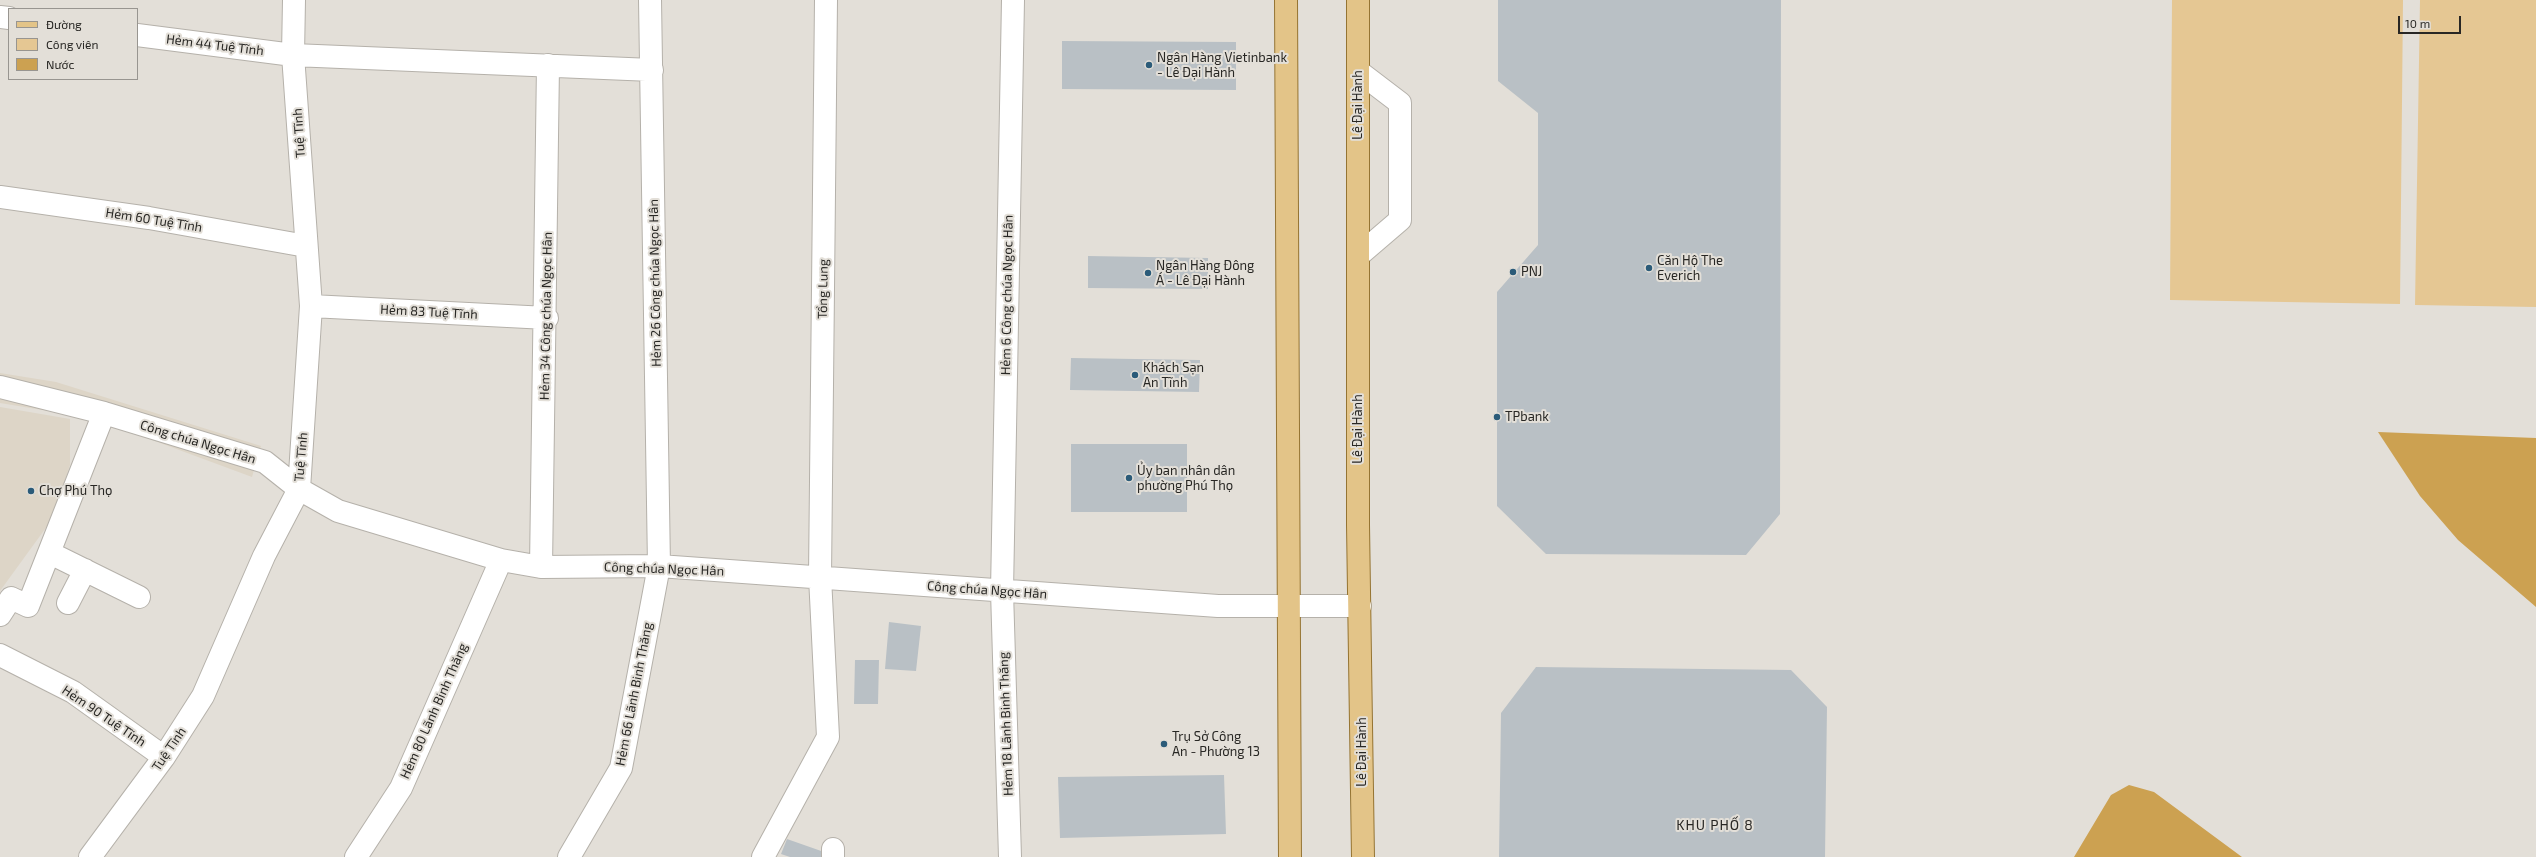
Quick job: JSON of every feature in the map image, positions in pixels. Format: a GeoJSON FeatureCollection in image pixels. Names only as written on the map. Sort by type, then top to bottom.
{"type":"FeatureCollection","features":[{"type":"Feature","properties":{"kind":"main road"},"geometry":{"type":"LineString","coordinates":[[1286,0],[1290,857]]}},
{"type":"Feature","properties":{"kind":"main road","name":"Lê Đại Hành"},"geometry":{"type":"LineString","coordinates":[[1358,0],[1360,606],[1363,857]]}},
{"type":"Feature","properties":{"kind":"street","name":"Tuệ Tĩnh"},"geometry":{"type":"LineString","coordinates":[[90,857],[164,757],[203,696],[264,556],[299,489],[311,306],[293,55],[294,0]]}},
{"type":"Feature","properties":{"kind":"street","name":"Hẻm 26 Công chúa Ngọc Hân"},"geometry":{"type":"LineString","coordinates":[[650,0],[659,566]]}},
{"type":"Feature","properties":{"kind":"street","name":"Tổng Lung"},"geometry":{"type":"LineString","coordinates":[[768,856],[828,737],[820,577],[826,0]]}},
{"type":"Feature","properties":{"kind":"street","name":"Hẻm 6 Công chúa Ngọc Hân"},"geometry":{"type":"LineString","coordinates":[[1002,591],[1013,0]]}},
{"type":"Feature","properties":{"kind":"street","name":"Hẻm 44 Tuệ Tĩnh"},"geometry":{"type":"LineString","coordinates":[[138,35],[293,55],[652,70]]}},
{"type":"Feature","properties":{"kind":"street","name":"Hẻm 34 Công chúa Ngọc Hân"},"geometry":{"type":"LineString","coordinates":[[542,567],[548,65]]}},
{"type":"Feature","properties":{"kind":"street"},"geometry":{"type":"LineString","coordinates":[[1358,72],[1400,103],[1400,220],[1358,256]]}},
{"type":"Feature","properties":{"kind":"street","name":"Hẻm 60 Tuệ Tĩnh"},"geometry":{"type":"LineString","coordinates":[[0,197],[150,218],[306,246]]}},
{"type":"Feature","properties":{"kind":"street","name":"Hẻm 83 Tuệ Tĩnh"},"geometry":{"type":"LineString","coordinates":[[311,306],[546,318]]}},
{"type":"Feature","properties":{"kind":"street","name":"Công chúa Ngọc Hân"},"geometry":{"type":"LineString","coordinates":[[0,387],[104,413],[265,462],[299,489],[338,511],[501,560],[542,567],[659,566],[1218,606],[1360,606]]}},
{"type":"Feature","properties":{"kind":"street"},"geometry":{"type":"LineString","coordinates":[[0,615],[11,598],[28,606],[104,413]]}},
{"type":"Feature","properties":{"kind":"street"},"geometry":{"type":"LineString","coordinates":[[50,553],[139,597]]}},
{"type":"Feature","properties":{"kind":"street","name":"Hẻm 80 Lãnh Binh Thăng"},"geometry":{"type":"LineString","coordinates":[[356,857],[401,788],[501,560]]}},
{"type":"Feature","properties":{"kind":"street","name":"Hẻm 66 Lãnh Binh Thăng"},"geometry":{"type":"LineString","coordinates":[[569,857],[621,768],[659,566]]}},
{"type":"Feature","properties":{"kind":"street"},"geometry":{"type":"LineString","coordinates":[[68,603],[85,570]]}},
{"type":"Feature","properties":{"kind":"street","name":"Hẻm 18 Lãnh Binh Thăng"},"geometry":{"type":"LineString","coordinates":[[1002,591],[1010,857]]}},
{"type":"Feature","properties":{"kind":"street","name":"Hẻm 90 Tuệ Tĩnh"},"geometry":{"type":"LineString","coordinates":[[0,655],[73,692],[164,757]]}},
{"type":"Feature","properties":{"kind":"shaded area"},"geometry":{"type":"Polygon","coordinates":[[[0,373],[56,382],[261,446],[252,477],[136,434],[55,412],[0,403],[0,373]]]}},
{"type":"Feature","properties":{"kind":"shaded area","name":"Chợ Phú Thọ"},"geometry":{"type":"Polygon","coordinates":[[[0,407],[70,419],[70,465],[53,518],[0,591],[0,407]]]}},
{"type":"Feature","properties":{"kind":"green space"},"geometry":{"type":"Polygon","coordinates":[[[2172,0],[2403,0],[2400,304],[2170,300],[2172,0]]]}},
{"type":"Feature","properties":{"kind":"green space"},"geometry":{"type":"Polygon","coordinates":[[[2420,0],[2536,0],[2536,307],[2415,305],[2420,0]]]}},
{"type":"Feature","properties":{"kind":"water"},"geometry":{"type":"Polygon","coordinates":[[[2378,432],[2536,438],[2536,607],[2458,540],[2420,496],[2378,432]]]}},
{"type":"Feature","properties":{"kind":"water"},"geometry":{"type":"Polygon","coordinates":[[[2129,785],[2154,792],[2242,857],[2074,857],[2111,795],[2129,785]]]}},
{"type":"Feature","properties":{"kind":"building","name":"Căn Hộ The Everich"},"geometry":{"type":"Polygon","coordinates":[[[1498,0],[1781,0],[1780,514],[1746,555],[1546,554],[1497,506],[1497,292],[1538,245],[1538,113],[1498,81],[1498,0]]]}},
{"type":"Feature","properties":{"kind":"building","name":"Ngân Hàng Vietinbank - Lê Đại Hành"},"geometry":{"type":"Polygon","coordinates":[[[1062,41],[1236,42],[1236,90],[1062,89],[1062,41]]]}},
{"type":"Feature","properties":{"kind":"building","name":"Ngân Hàng Đông Á - Lê Đại Hành"},"geometry":{"type":"Polygon","coordinates":[[[1088,256],[1208,258],[1208,289],[1088,288],[1088,256]]]}},
{"type":"Feature","properties":{"kind":"building","name":"Khách Sạn An Tĩnh"},"geometry":{"type":"Polygon","coordinates":[[[1071,358],[1200,360],[1199,392],[1070,390],[1071,358]]]}},
{"type":"Feature","properties":{"kind":"building","name":"Ủy ban nhân dân phường Phú Thọ"},"geometry":{"type":"Polygon","coordinates":[[[1071,444],[1187,444],[1187,512],[1071,512],[1071,444]]]}},
{"type":"Feature","properties":{"kind":"building"},"geometry":{"type":"Polygon","coordinates":[[[889,622],[921,626],[916,671],[885,669],[889,622]]]}},
{"type":"Feature","properties":{"kind":"building"},"geometry":{"type":"Polygon","coordinates":[[[855,660],[879,660],[878,704],[854,704],[855,660]]]}},
{"type":"Feature","properties":{"kind":"building"},"geometry":{"type":"Polygon","coordinates":[[[1536,667],[1791,670],[1827,707],[1825,857],[1499,857],[1501,713],[1536,667]]]}},
{"type":"Feature","properties":{"kind":"building"},"geometry":{"type":"Polygon","coordinates":[[[1224,775],[1226,834],[1060,838],[1058,777],[1224,775]]]}},
{"type":"Feature","properties":{"kind":"building"},"geometry":{"type":"Polygon","coordinates":[[[787,839],[824,852],[822,857],[790,857],[781,854],[787,839]]]}},
{"type":"Feature","properties":{"kind":"place","name":"Ngân Hàng Vietinbank - Lê Đại Hành"},"geometry":{"type":"Point","coordinates":[1149,65]}},
{"type":"Feature","properties":{"kind":"place","name":"Căn Hộ The Everich"},"geometry":{"type":"Point","coordinates":[1649,268]}},
{"type":"Feature","properties":{"kind":"place","name":"PNJ"},"geometry":{"type":"Point","coordinates":[1513,272]}},
{"type":"Feature","properties":{"kind":"place","name":"Ngân Hàng Đông Á - Lê Đại Hành"},"geometry":{"type":"Point","coordinates":[1148,273]}},
{"type":"Feature","properties":{"kind":"place","name":"Khách Sạn An Tĩnh"},"geometry":{"type":"Point","coordinates":[1135,375]}},
{"type":"Feature","properties":{"kind":"place","name":"TPbank"},"geometry":{"type":"Point","coordinates":[1497,417]}},
{"type":"Feature","properties":{"kind":"place","name":"Ủy ban nhân dân phường Phú Thọ"},"geometry":{"type":"Point","coordinates":[1129,478]}},
{"type":"Feature","properties":{"kind":"place","name":"Chợ Phú Thọ"},"geometry":{"type":"Point","coordinates":[31,491]}},
{"type":"Feature","properties":{"kind":"place","name":"Trụ Sở Công An - Phường 13"},"geometry":{"type":"Point","coordinates":[1164,744]}},
{"type":"Feature","properties":{"kind":"district","name":"KHU PHỐ 8"},"geometry":{"type":"Point","coordinates":[1715,825]}}]}
